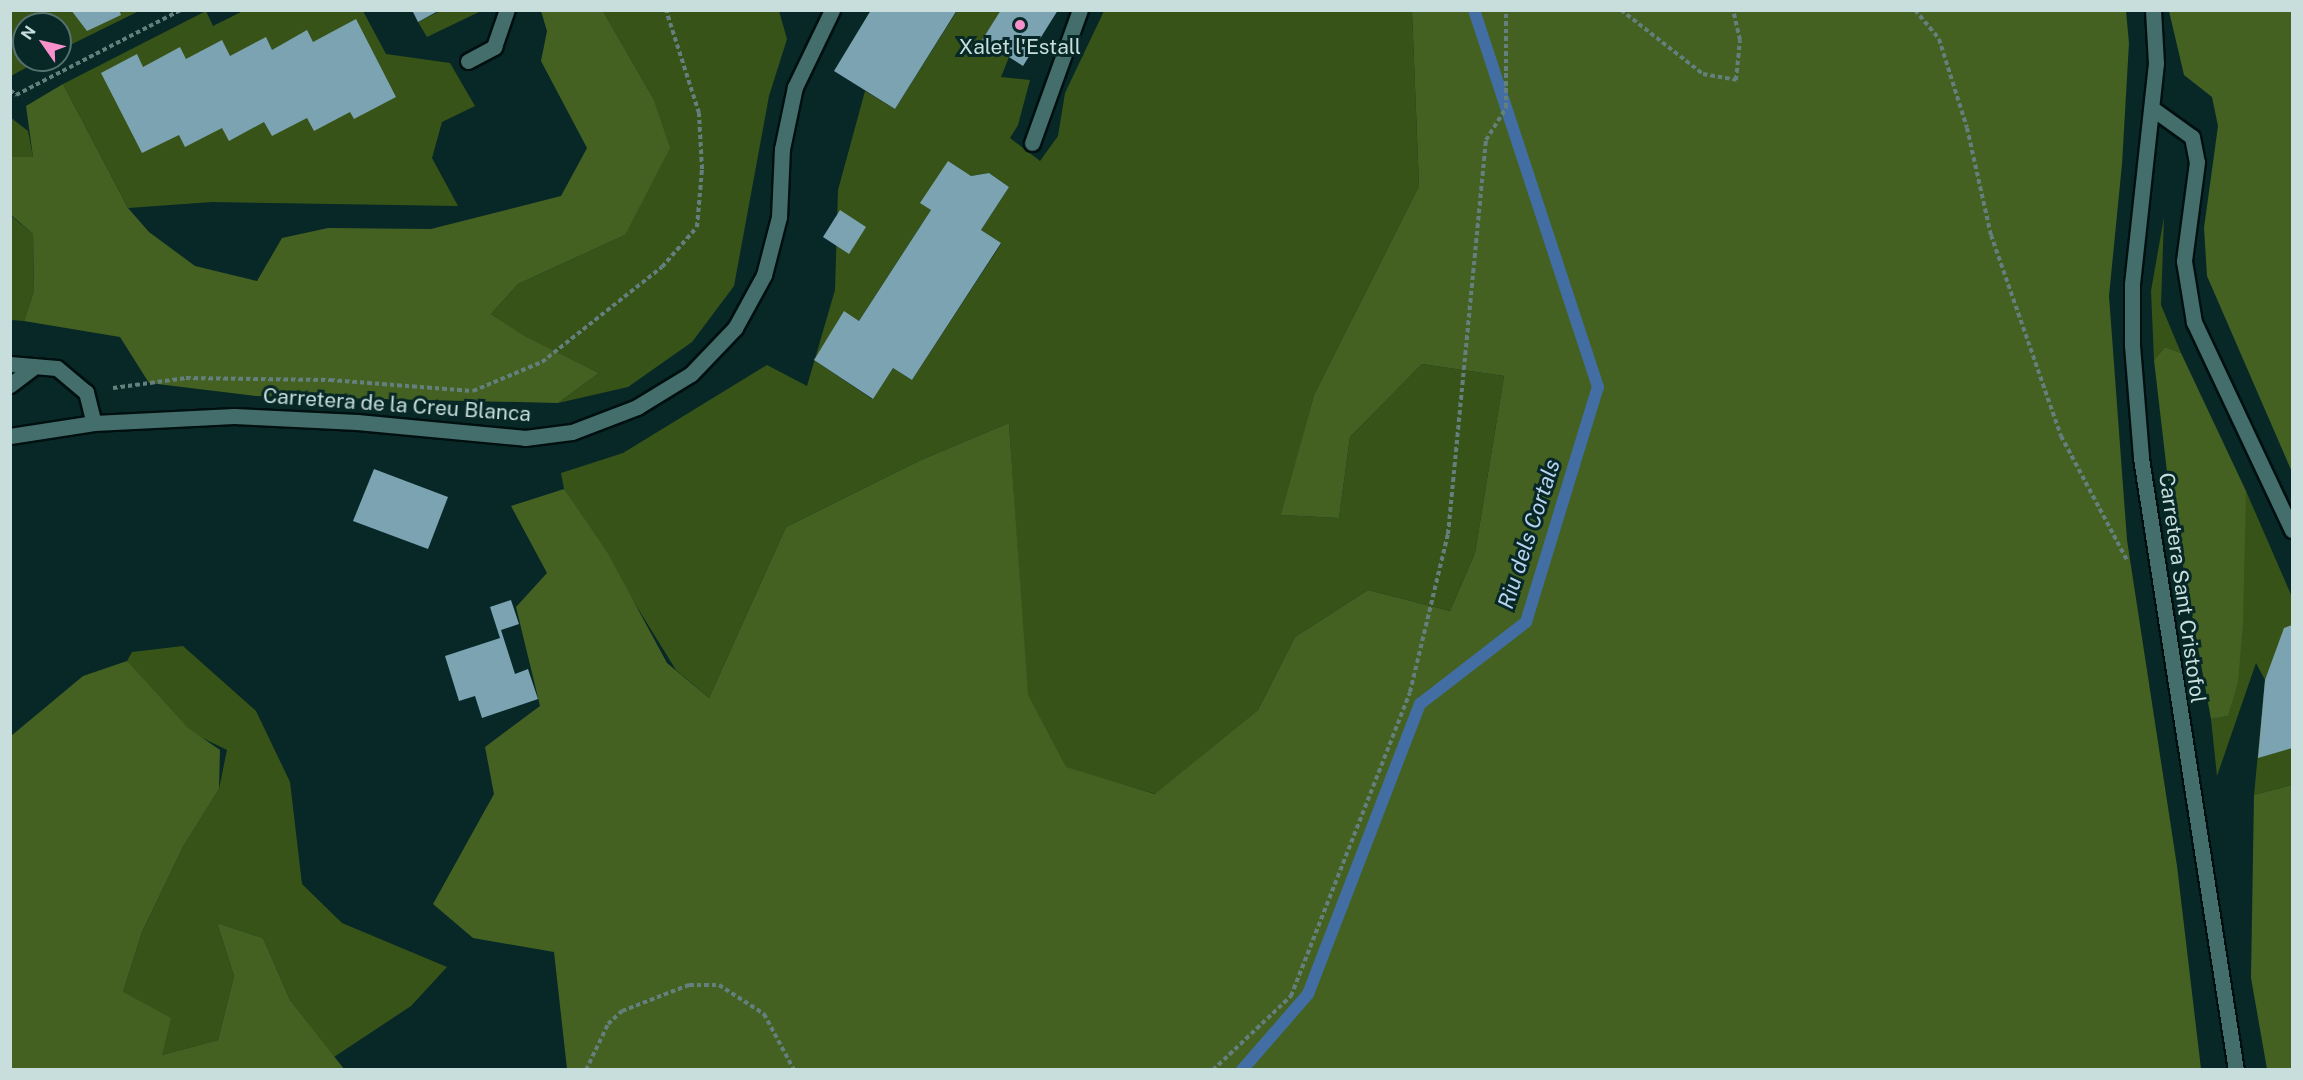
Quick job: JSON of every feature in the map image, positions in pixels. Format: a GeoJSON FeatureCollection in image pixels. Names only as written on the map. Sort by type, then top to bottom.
{"type":"FeatureCollection","features":[{"type":"Feature","properties":{"kind":"main road"},"geometry":{"type":"LineString","coordinates":[[468,61],[494,47],[507,10]]}},
{"type":"Feature","properties":{"kind":"main road","name":"Carretera de la Creu Blanca"},"geometry":{"type":"LineString","coordinates":[[10,436],[93,423],[280,417],[525,438],[572,432],[637,407],[691,374],[735,328],[764,275],[779,217],[782,149],[795,87],[832,10]]}},
{"type":"Feature","properties":{"kind":"main road"},"geometry":{"type":"LineString","coordinates":[[1032,143],[1080,10]]}},
{"type":"Feature","properties":{"kind":"main road"},"geometry":{"type":"LineString","coordinates":[[2153,10],[2156,63],[2153,109],[2192,137],[2197,162],[2184,261],[2194,322],[2292,530]]}},
{"type":"Feature","properties":{"kind":"main road","name":"Carretera Sant Cristofol"},"geometry":{"type":"LineString","coordinates":[[2153,109],[2132,284],[2140,447],[2236,1070]]}},
{"type":"Feature","properties":{"kind":"main road"},"geometry":{"type":"LineString","coordinates":[[10,364],[57,368],[86,392],[93,423]]}},
{"type":"Feature","properties":{"kind":"main road"},"geometry":{"type":"LineString","coordinates":[[10,385],[35,366]]}},
{"type":"Feature","properties":{"kind":"path"},"geometry":{"type":"LineString","coordinates":[[10,90],[16,95],[181,10]]}},
{"type":"Feature","properties":{"kind":"path"},"geometry":{"type":"LineString","coordinates":[[86,392],[186,378],[330,380],[473,391],[542,362],[662,267],[697,227],[702,169],[699,113],[666,10]]}},
{"type":"Feature","properties":{"kind":"path"},"geometry":{"type":"LineString","coordinates":[[1213,1070],[1291,996],[1410,692],[1448,534],[1486,140],[1506,108],[1506,10]]}},
{"type":"Feature","properties":{"kind":"path"},"geometry":{"type":"LineString","coordinates":[[1621,10],[1703,74],[1736,80],[1740,40],[1733,10]]}},
{"type":"Feature","properties":{"kind":"path"},"geometry":{"type":"LineString","coordinates":[[1915,10],[1939,39],[1967,128],[1991,236],[2061,436],[2132,570]]}},
{"type":"Feature","properties":{"kind":"path"},"geometry":{"type":"LineString","coordinates":[[586,1070],[608,1024],[622,1011],[689,985],[719,985],[764,1014],[794,1070]]}},
{"type":"Feature","properties":{"kind":"path"},"geometry":{"type":"LineString","coordinates":[[843,1070],[866,1070]]}},
{"type":"Feature","properties":{"kind":"green space"},"geometry":{"type":"Polygon","coordinates":[[[10,11],[139,11],[72,44],[72,12],[12,12],[12,72],[18,72],[11,76],[10,11]]]}},
{"type":"Feature","properties":{"kind":"green space"},"geometry":{"type":"Polygon","coordinates":[[[206,11],[213,26],[243,11],[363,11],[386,54],[450,63],[475,106],[442,122],[432,158],[458,206],[212,202],[128,208],[63,84],[206,11]]]}},
{"type":"Feature","properties":{"kind":"green space"},"geometry":{"type":"Polygon","coordinates":[[[440,11],[481,11],[427,37],[418,22],[440,11]]]}},
{"type":"Feature","properties":{"kind":"green space"},"geometry":{"type":"Polygon","coordinates":[[[541,11],[603,11],[653,98],[670,148],[625,235],[518,284],[491,314],[526,337],[599,373],[558,403],[256,396],[149,383],[120,337],[24,321],[34,291],[33,234],[11,215],[10,157],[33,157],[26,106],[63,84],[128,208],[149,232],[195,266],[257,281],[282,238],[328,228],[431,229],[561,196],[587,148],[541,61],[547,31],[541,11]]]}},
{"type":"Feature","properties":{"kind":"green space"},"geometry":{"type":"Polygon","coordinates":[[[603,11],[779,11],[787,39],[769,96],[734,286],[692,342],[628,387],[558,403],[599,373],[525,337],[491,314],[518,284],[625,235],[653,98],[603,11]]]}},
{"type":"Feature","properties":{"kind":"green space"},"geometry":{"type":"Polygon","coordinates":[[[957,11],[1001,11],[982,40],[1009,57],[1001,77],[1030,80],[1018,125],[1010,138],[1040,161],[1058,136],[1065,93],[1104,11],[1412,11],[1419,186],[1314,395],[1282,515],[1339,518],[1350,437],[1422,364],[1504,376],[1475,553],[1450,611],[1368,590],[1295,637],[1258,710],[1156,794],[1066,768],[1027,695],[1009,423],[921,460],[786,527],[709,698],[676,670],[564,489],[561,473],[623,453],[767,365],[807,386],[814,360],[872,399],[893,368],[912,380],[1001,244],[981,230],[1009,187],[989,173],[971,176],[921,203],[931,210],[859,321],[844,312],[815,358],[835,290],[838,190],[865,91],[895,109],[957,11]]]}},
{"type":"Feature","properties":{"kind":"green space"},"geometry":{"type":"Polygon","coordinates":[[[1412,11],[2126,11],[2129,43],[2122,164],[2109,296],[2127,540],[2177,866],[2201,1069],[567,1069],[554,952],[473,938],[433,904],[494,794],[485,747],[540,706],[516,607],[547,573],[511,506],[564,489],[607,552],[667,663],[709,698],[786,527],[921,460],[1009,423],[1028,695],[1066,767],[1155,794],[1258,710],[1295,637],[1368,590],[1450,611],[1475,553],[1504,376],[1422,364],[1350,437],[1339,518],[1281,515],[1314,395],[1419,186],[1412,11]]]}},
{"type":"Feature","properties":{"kind":"green space"},"geometry":{"type":"Polygon","coordinates":[[[2169,11],[2292,11],[2292,472],[2207,276],[2204,228],[2218,126],[2212,97],[2184,75],[2169,11]]]}},
{"type":"Feature","properties":{"kind":"green space"},"geometry":{"type":"Polygon","coordinates":[[[10,117],[28,131],[33,157],[11,157],[10,117]]]}},
{"type":"Feature","properties":{"kind":"green space"},"geometry":{"type":"Polygon","coordinates":[[[10,215],[33,234],[34,291],[24,321],[11,320],[10,215]]]}},
{"type":"Feature","properties":{"kind":"green space"},"geometry":{"type":"Polygon","coordinates":[[[2164,217],[2161,305],[2181,353],[2165,347],[2154,360],[2151,291],[2164,217]]]}},
{"type":"Feature","properties":{"kind":"green space"},"geometry":{"type":"Polygon","coordinates":[[[2165,347],[2181,353],[2246,491],[2243,623],[2238,682],[2228,716],[2211,719],[2169,489],[2154,360],[2165,347]]]}},
{"type":"Feature","properties":{"kind":"green space"},"geometry":{"type":"Polygon","coordinates":[[[2246,491],[2292,597],[2292,785],[2254,795],[2265,680],[2256,663],[2217,776],[2211,719],[2228,716],[2246,491]]]}},
{"type":"Feature","properties":{"kind":"green space"},"geometry":{"type":"Polygon","coordinates":[[[183,646],[256,711],[290,782],[302,884],[342,923],[447,967],[411,1006],[334,1057],[290,1000],[263,938],[217,923],[234,976],[218,1040],[162,1055],[123,992],[142,932],[183,847],[219,789],[227,750],[180,727],[127,661],[132,652],[183,646]]]}},
{"type":"Feature","properties":{"kind":"green space"},"geometry":{"type":"Polygon","coordinates":[[[127,661],[188,728],[220,750],[219,789],[183,847],[142,932],[123,992],[171,1018],[162,1055],[218,1040],[234,976],[217,923],[263,938],[290,1000],[344,1069],[11,1069],[11,736],[83,676],[127,661]]]}},
{"type":"Feature","properties":{"kind":"green space"},"geometry":{"type":"Polygon","coordinates":[[[2292,785],[2292,1069],[2267,1069],[2251,978],[2254,795],[2292,785]]]}},
{"type":"Feature","properties":{"kind":"building"},"geometry":{"type":"Polygon","coordinates":[[[71,10],[119,10],[121,15],[87,31],[71,10]]]}},
{"type":"Feature","properties":{"kind":"building"},"geometry":{"type":"Polygon","coordinates":[[[412,10],[440,10],[418,22],[412,10]]]}},
{"type":"Feature","properties":{"kind":"building"},"geometry":{"type":"Polygon","coordinates":[[[871,10],[957,10],[895,109],[834,71],[871,10]]]}},
{"type":"Feature","properties":{"kind":"building","name":"Xalet l'Estall"},"geometry":{"type":"Polygon","coordinates":[[[1001,10],[1058,10],[1023,66],[982,40],[1001,10]]]}},
{"type":"Feature","properties":{"kind":"building"},"geometry":{"type":"Polygon","coordinates":[[[356,19],[396,97],[354,119],[350,112],[314,131],[307,118],[272,136],[264,122],[229,141],[222,128],[185,147],[179,135],[142,153],[101,73],[137,54],[143,67],[180,47],[186,59],[222,40],[230,56],[266,37],[272,50],[307,30],[313,42],[356,19]]]}},
{"type":"Feature","properties":{"kind":"building"},"geometry":{"type":"Polygon","coordinates":[[[948,161],[971,176],[989,173],[1009,187],[981,230],[1001,243],[912,380],[893,368],[873,399],[814,360],[844,311],[859,321],[931,210],[920,203],[948,161]]]}},
{"type":"Feature","properties":{"kind":"building"},"geometry":{"type":"Polygon","coordinates":[[[840,210],[866,227],[849,254],[823,237],[840,210]]]}},
{"type":"Feature","properties":{"kind":"building"},"geometry":{"type":"Polygon","coordinates":[[[374,469],[448,497],[428,549],[353,521],[374,469]]]}},
{"type":"Feature","properties":{"kind":"building"},"geometry":{"type":"Polygon","coordinates":[[[511,600],[519,624],[501,630],[515,674],[528,669],[538,699],[482,718],[475,696],[459,701],[445,656],[500,638],[490,607],[511,600]]]}},
{"type":"Feature","properties":{"kind":"building"},"geometry":{"type":"Polygon","coordinates":[[[2292,625],[2292,748],[2258,758],[2265,680],[2284,628],[2292,625]]]}},
{"type":"Feature","properties":{"kind":"waterway","name":"Riu dels Cortals"},"geometry":{"type":"LineString","coordinates":[[1242,1070],[1308,994],[1420,704],[1526,622],[1598,387],[1474,10]]}},
{"type":"Feature","properties":{"kind":"place","name":"Xalet l'Estall"},"geometry":{"type":"Point","coordinates":[1020,25]}}]}
